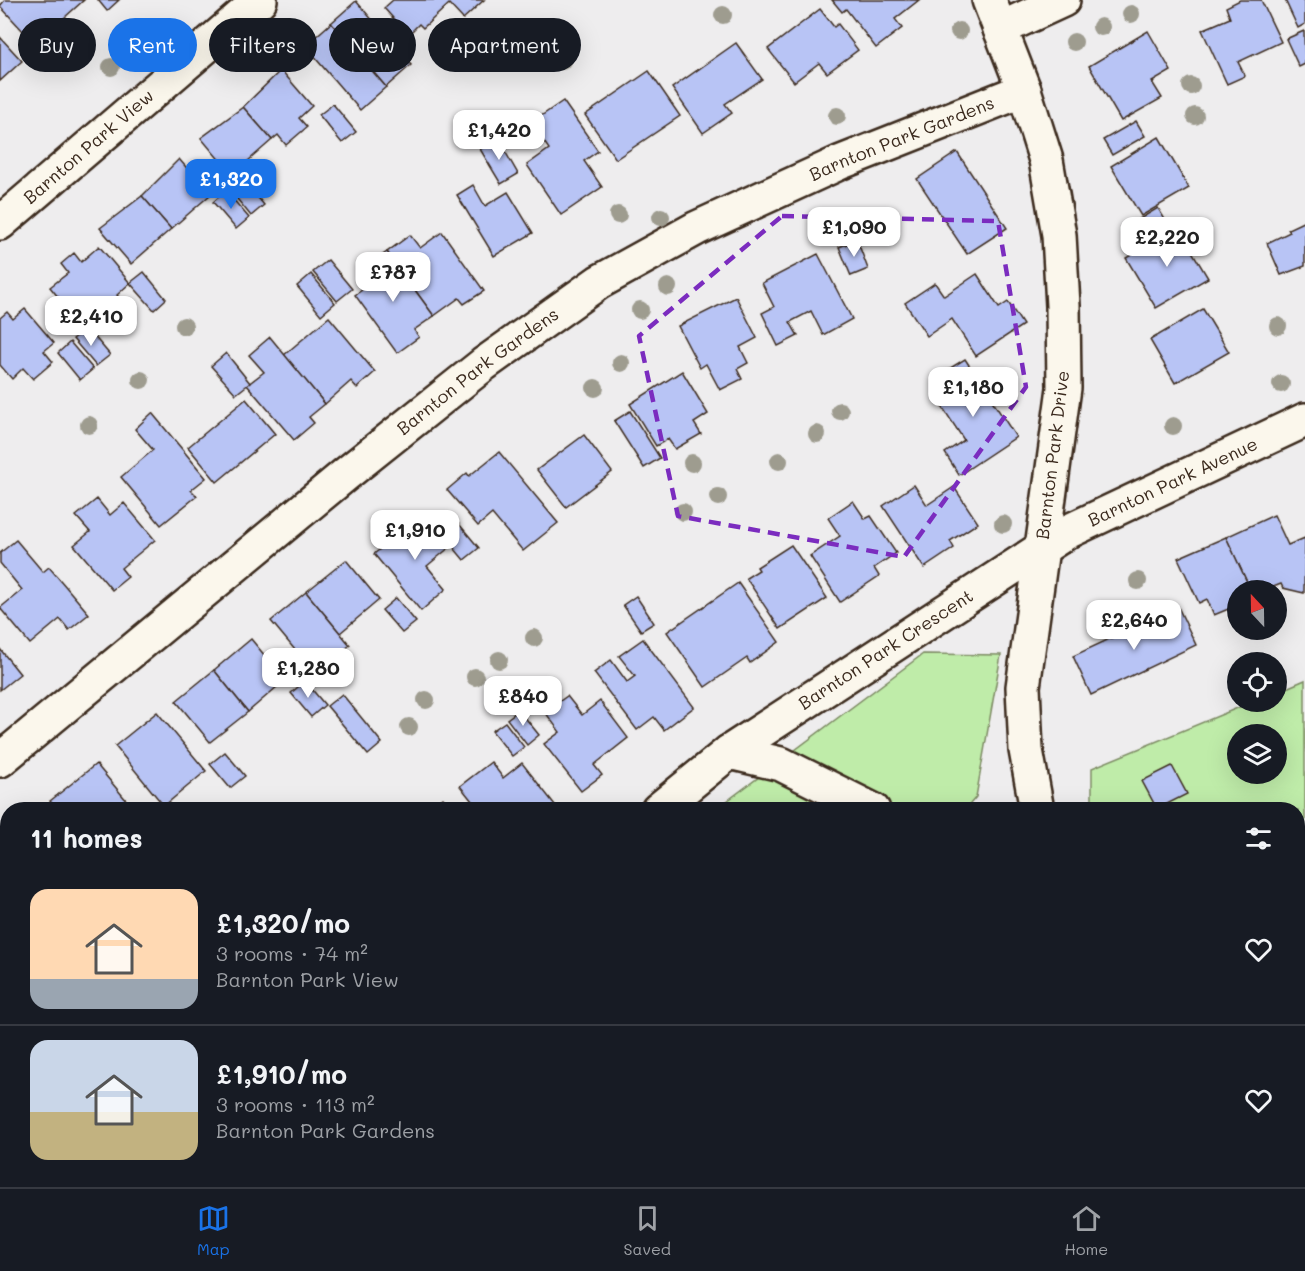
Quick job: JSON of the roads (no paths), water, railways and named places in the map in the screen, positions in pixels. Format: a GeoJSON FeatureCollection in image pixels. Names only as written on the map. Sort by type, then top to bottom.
{"type":"FeatureCollection","features":[{"type":"Feature","properties":{"kind":"street","name":"Barnton Park View"},"geometry":{"type":"LineString","coordinates":[[0,224],[260,0]]}},
{"type":"Feature","properties":{"kind":"street"},"geometry":{"type":"LineString","coordinates":[[994,15],[1063,0]]}},
{"type":"Feature","properties":{"kind":"street","name":"Barnton Park Drive"},"geometry":{"type":"LineString","coordinates":[[994,15],[1024,90],[1046,160],[1059,235],[1063,306],[1064,388],[1023,687],[1026,750],[1036,802]]}},
{"type":"Feature","properties":{"kind":"street","name":"Barnton Park Gardens"},"geometry":{"type":"LineString","coordinates":[[0,760],[365,459],[484,364],[599,282],[697,228],[839,163],[1024,90]]}},
{"type":"Feature","properties":{"kind":"street","name":"Barnton Park Avenue"},"geometry":{"type":"LineString","coordinates":[[1042,547],[1067,532],[1305,420]]}},
{"type":"Feature","properties":{"kind":"street","name":"Barnton Park Crescent"},"geometry":{"type":"LineString","coordinates":[[668,802],[729,752],[1042,547]]}},
{"type":"Feature","properties":{"kind":"street"},"geometry":{"type":"LineString","coordinates":[[729,752],[781,764],[857,802]]}}]}
